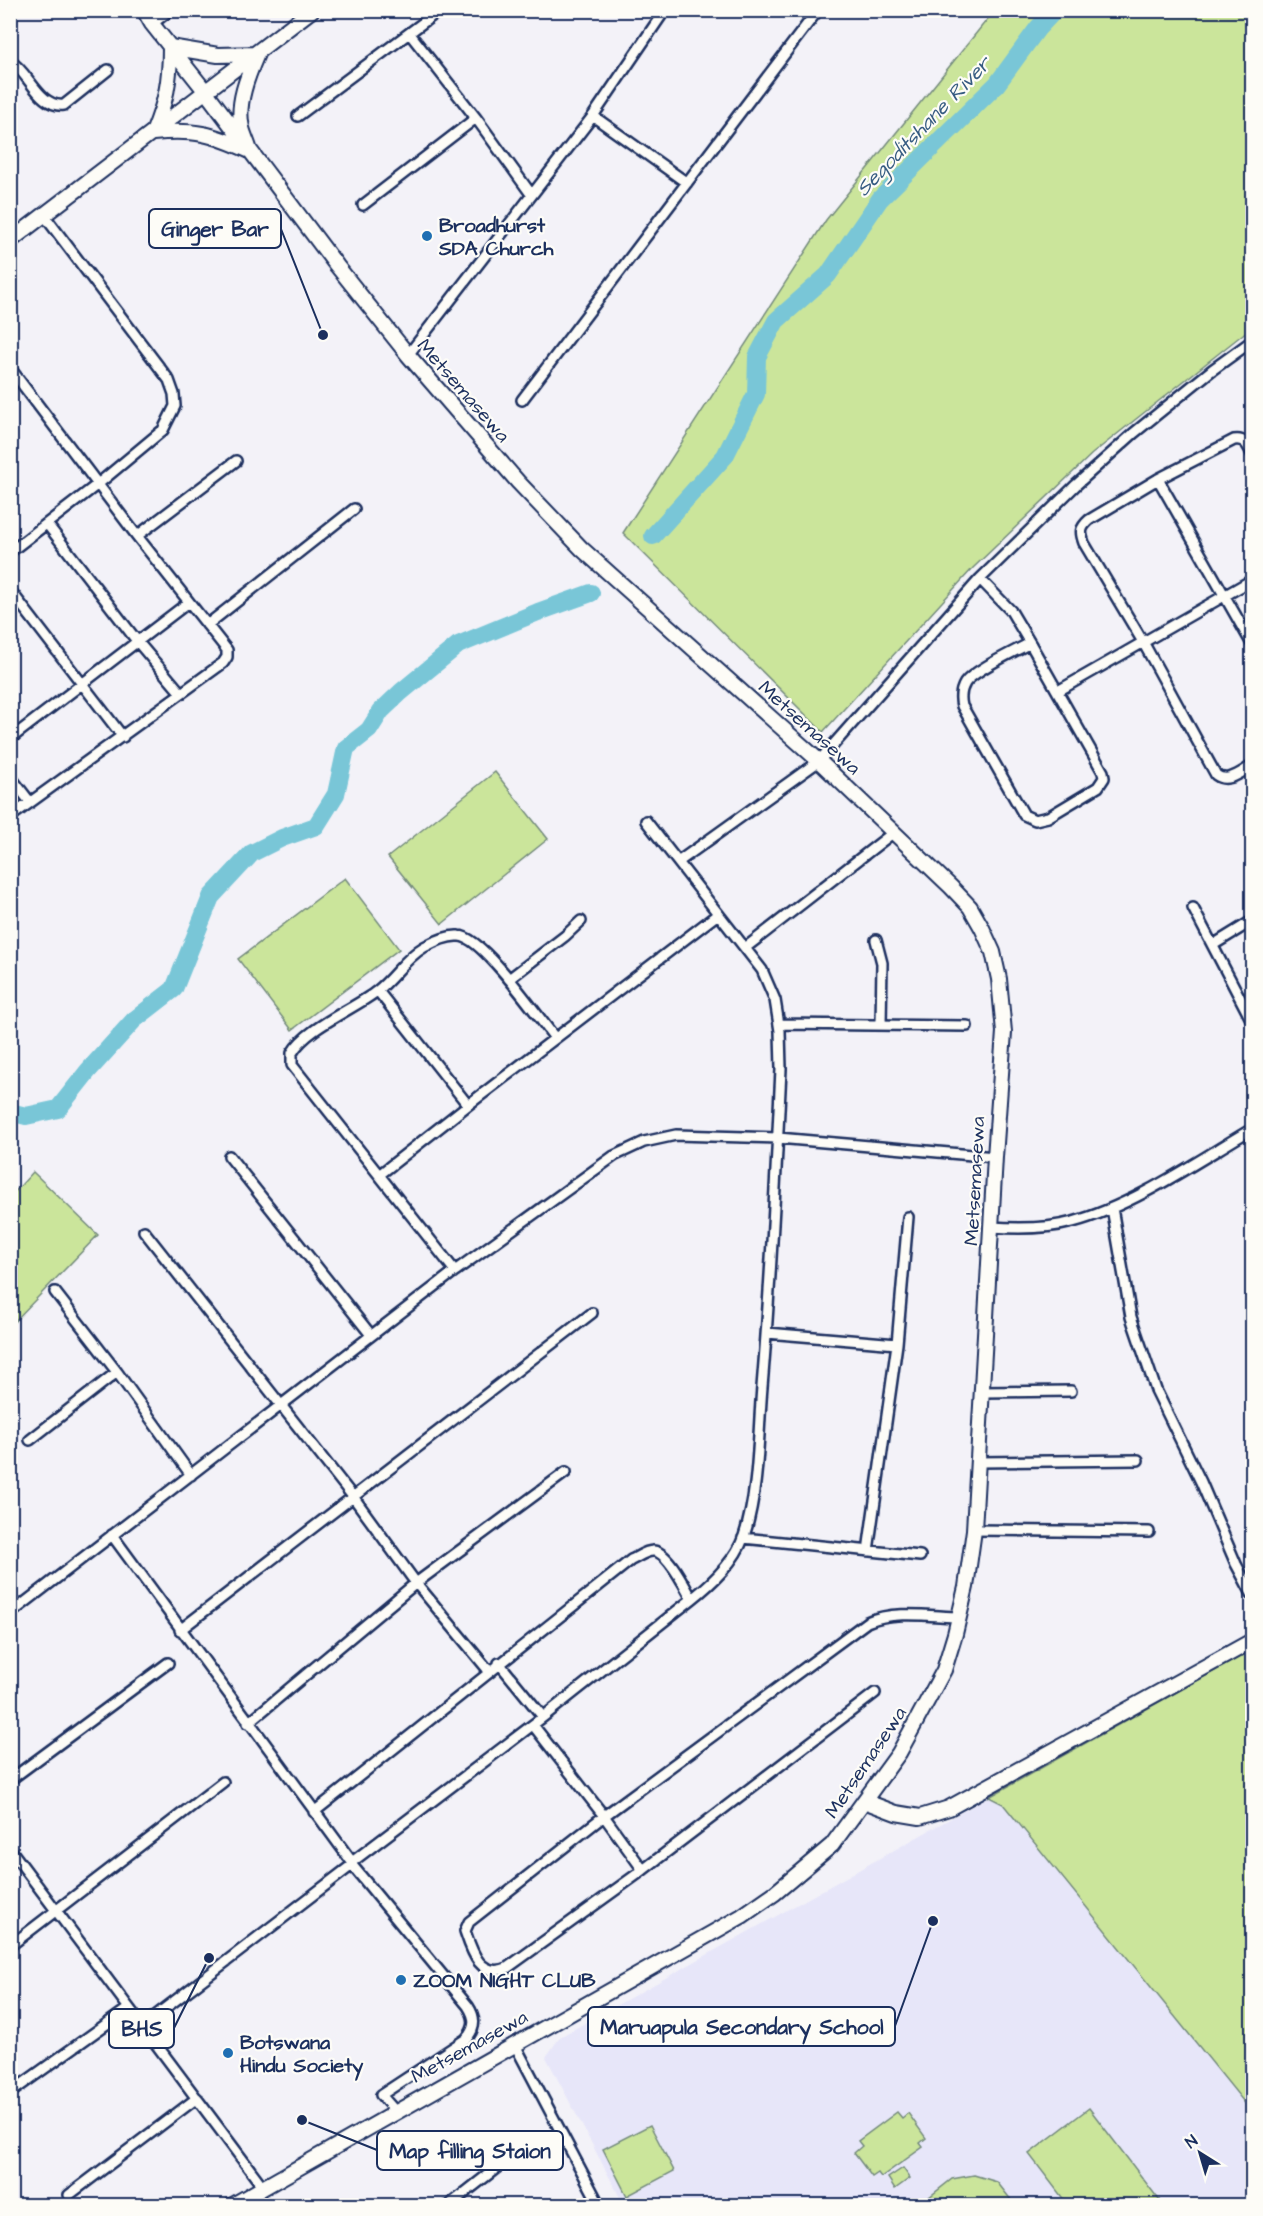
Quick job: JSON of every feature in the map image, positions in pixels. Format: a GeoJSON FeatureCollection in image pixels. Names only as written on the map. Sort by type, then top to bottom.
{"type":"FeatureCollection","features":[{"type":"Feature","properties":{"kind":"street","name":"Metsemasewa"},"geometry":{"type":"LineString","coordinates":[[144,10],[152,24],[337,266],[408,355],[518,482],[582,549],[819,761],[970,907],[993,952],[999,979],[1004,1032],[974,1530],[959,1617],[944,1670],[899,1754],[832,1845],[775,1893],[709,1935],[514,2043],[231,2205]]}},
{"type":"Feature","properties":{"kind":"street"},"geometry":{"type":"LineString","coordinates":[[152,24],[170,10]]}},
{"type":"Feature","properties":{"kind":"street"},"geometry":{"type":"LineString","coordinates":[[10,241],[312,10]]}},
{"type":"Feature","properties":{"kind":"street"},"geometry":{"type":"LineString","coordinates":[[298,116],[440,10]]}},
{"type":"Feature","properties":{"kind":"street"},"geometry":{"type":"LineString","coordinates":[[522,400],[818,10]]}},
{"type":"Feature","properties":{"kind":"street"},"geometry":{"type":"LineString","coordinates":[[408,355],[593,116],[660,13]]}},
{"type":"Feature","properties":{"kind":"street"},"geometry":{"type":"LineString","coordinates":[[410,34],[476,118],[531,194]]}},
{"type":"Feature","properties":{"kind":"street"},"geometry":{"type":"LineString","coordinates":[[153,133],[165,104],[170,79],[170,47],[219,55],[257,54]]}},
{"type":"Feature","properties":{"kind":"street"},"geometry":{"type":"LineString","coordinates":[[250,151],[241,126],[242,105],[244,83],[257,54]]}},
{"type":"Feature","properties":{"kind":"street"},"geometry":{"type":"LineString","coordinates":[[10,61],[18,66],[47,102],[57,106],[64,105],[108,70]]}},
{"type":"Feature","properties":{"kind":"street"},"geometry":{"type":"LineString","coordinates":[[593,116],[687,183]]}},
{"type":"Feature","properties":{"kind":"street"},"geometry":{"type":"LineString","coordinates":[[363,205],[476,118]]}},
{"type":"Feature","properties":{"kind":"street"},"geometry":{"type":"LineString","coordinates":[[153,133],[180,130],[203,132],[250,151]]}},
{"type":"Feature","properties":{"kind":"street"},"geometry":{"type":"LineString","coordinates":[[10,552],[163,430],[175,406],[169,380],[44,215]]}},
{"type":"Feature","properties":{"kind":"street"},"geometry":{"type":"LineString","coordinates":[[678,862],[819,761],[980,579],[1076,485],[1134,433],[1252,341]]}},
{"type":"Feature","properties":{"kind":"street"},"geometry":{"type":"LineString","coordinates":[[10,368],[137,536],[227,650],[227,657],[223,663],[10,817]]}},
{"type":"Feature","properties":{"kind":"street"},"geometry":{"type":"LineString","coordinates":[[1252,451],[1246,442],[1240,439],[1234,440],[1158,479],[1089,520],[1082,526],[1080,533],[1216,776],[1228,779],[1252,766]]}},
{"type":"Feature","properties":{"kind":"street"},"geometry":{"type":"LineString","coordinates":[[137,536],[236,461]]}},
{"type":"Feature","properties":{"kind":"street"},"geometry":{"type":"LineString","coordinates":[[1158,479],[1252,644]]}},
{"type":"Feature","properties":{"kind":"street"},"geometry":{"type":"LineString","coordinates":[[207,625],[354,509]]}},
{"type":"Feature","properties":{"kind":"street"},"geometry":{"type":"LineString","coordinates":[[47,524],[137,641],[182,693]]}},
{"type":"Feature","properties":{"kind":"street"},"geometry":{"type":"LineString","coordinates":[[980,579],[1011,611],[1030,643],[1058,691],[1103,772],[1104,778],[1098,787],[1048,817],[1035,820],[1024,815],[962,706],[960,697],[964,683],[975,674],[1030,643]]}},
{"type":"Feature","properties":{"kind":"street"},"geometry":{"type":"LineString","coordinates":[[1058,691],[1252,580]]}},
{"type":"Feature","properties":{"kind":"street"},"geometry":{"type":"LineString","coordinates":[[10,590],[123,736]]}},
{"type":"Feature","properties":{"kind":"street"},"geometry":{"type":"LineString","coordinates":[[10,739],[189,602]]}},
{"type":"Feature","properties":{"kind":"street"},"geometry":{"type":"LineString","coordinates":[[10,776],[30,802]]}},
{"type":"Feature","properties":{"kind":"street"},"geometry":{"type":"LineString","coordinates":[[142,2026],[543,1717],[692,1599],[728,1564],[743,1538],[755,1480],[767,1333],[781,1069],[779,1024],[775,1000],[762,970],[646,821]]}},
{"type":"Feature","properties":{"kind":"street"},"geometry":{"type":"LineString","coordinates":[[745,948],[894,832]]}},
{"type":"Feature","properties":{"kind":"street"},"geometry":{"type":"LineString","coordinates":[[1193,908],[1252,1021]]}},
{"type":"Feature","properties":{"kind":"street"},"geometry":{"type":"LineString","coordinates":[[379,1175],[718,914]]}},
{"type":"Feature","properties":{"kind":"street"},"geometry":{"type":"LineString","coordinates":[[509,979],[581,921]]}},
{"type":"Feature","properties":{"kind":"street"},"geometry":{"type":"LineString","coordinates":[[1213,945],[1252,921]]}},
{"type":"Feature","properties":{"kind":"street"},"geometry":{"type":"LineString","coordinates":[[455,1271],[292,1065],[291,1058],[295,1046],[378,991],[405,961],[424,948],[446,938],[460,935],[474,941],[509,979],[555,1038]]}},
{"type":"Feature","properties":{"kind":"street"},"geometry":{"type":"LineString","coordinates":[[876,940],[882,963],[881,1025]]}},
{"type":"Feature","properties":{"kind":"street"},"geometry":{"type":"LineString","coordinates":[[378,991],[468,1105]]}},
{"type":"Feature","properties":{"kind":"street"},"geometry":{"type":"LineString","coordinates":[[779,1024],[967,1026]]}},
{"type":"Feature","properties":{"kind":"street"},"geometry":{"type":"LineString","coordinates":[[991,1227],[1019,1229],[1070,1223],[1112,1208],[1252,1129]]}},
{"type":"Feature","properties":{"kind":"street"},"geometry":{"type":"LineString","coordinates":[[10,1614],[455,1271],[586,1174],[614,1156],[644,1142],[676,1135],[778,1138],[995,1156]]}},
{"type":"Feature","properties":{"kind":"street"},"geometry":{"type":"LineString","coordinates":[[229,1156],[371,1335]]}},
{"type":"Feature","properties":{"kind":"street"},"geometry":{"type":"LineString","coordinates":[[1112,1208],[1131,1317],[1156,1390],[1252,1594]]}},
{"type":"Feature","properties":{"kind":"street"},"geometry":{"type":"LineString","coordinates":[[868,1551],[897,1344],[908,1216]]}},
{"type":"Feature","properties":{"kind":"street"},"geometry":{"type":"LineString","coordinates":[[144,1231],[354,1498],[416,1583],[489,1671]]}},
{"type":"Feature","properties":{"kind":"street"},"geometry":{"type":"LineString","coordinates":[[55,1292],[117,1372],[190,1475]]}},
{"type":"Feature","properties":{"kind":"street"},"geometry":{"type":"LineString","coordinates":[[180,1630],[592,1313]]}},
{"type":"Feature","properties":{"kind":"street"},"geometry":{"type":"LineString","coordinates":[[767,1333],[897,1344]]}},
{"type":"Feature","properties":{"kind":"street"},"geometry":{"type":"LineString","coordinates":[[30,1440],[117,1372]]}},
{"type":"Feature","properties":{"kind":"street"},"geometry":{"type":"LineString","coordinates":[[982,1392],[1071,1391]]}},
{"type":"Feature","properties":{"kind":"street"},"geometry":{"type":"LineString","coordinates":[[978,1462],[1138,1460]]}},
{"type":"Feature","properties":{"kind":"street"},"geometry":{"type":"LineString","coordinates":[[248,1723],[416,1583],[566,1472]]}},
{"type":"Feature","properties":{"kind":"street"},"geometry":{"type":"LineString","coordinates":[[974,1530],[1149,1532]]}},
{"type":"Feature","properties":{"kind":"street"},"geometry":{"type":"LineString","coordinates":[[112,1535],[352,1863],[474,2016],[473,2029],[466,2039],[381,2095],[395,2111]]}},
{"type":"Feature","properties":{"kind":"street"},"geometry":{"type":"LineString","coordinates":[[743,1538],[920,1556]]}},
{"type":"Feature","properties":{"kind":"street"},"geometry":{"type":"LineString","coordinates":[[314,1812],[631,1560],[647,1552],[656,1551],[666,1556],[692,1599]]}},
{"type":"Feature","properties":{"kind":"street"},"geometry":{"type":"LineString","coordinates":[[874,1694],[643,1870],[507,1968],[499,1971],[488,1970],[477,1960],[465,1931],[469,1922],[604,1816],[867,1622],[878,1617],[892,1615],[959,1617]]}},
{"type":"Feature","properties":{"kind":"street"},"geometry":{"type":"LineString","coordinates":[[864,1801],[896,1813],[920,1817],[949,1808],[1252,1641]]}},
{"type":"Feature","properties":{"kind":"street"},"geometry":{"type":"LineString","coordinates":[[10,1780],[168,1663]]}},
{"type":"Feature","properties":{"kind":"street"},"geometry":{"type":"LineString","coordinates":[[499,1663],[543,1717]]}},
{"type":"Feature","properties":{"kind":"street"},"geometry":{"type":"LineString","coordinates":[[532,1725],[604,1816],[643,1870]]}},
{"type":"Feature","properties":{"kind":"street"},"geometry":{"type":"LineString","coordinates":[[10,1946],[223,1782]]}},
{"type":"Feature","properties":{"kind":"street"},"geometry":{"type":"LineString","coordinates":[[10,1850],[263,2187]]}},
{"type":"Feature","properties":{"kind":"street"},"geometry":{"type":"LineString","coordinates":[[10,2093],[129,2008]]}},
{"type":"Feature","properties":{"kind":"street"},"geometry":{"type":"LineString","coordinates":[[514,2043],[600,2205]]}},
{"type":"Feature","properties":{"kind":"street"},"geometry":{"type":"LineString","coordinates":[[69,2195],[197,2098]]}},
{"type":"Feature","properties":{"kind":"street"},"geometry":{"type":"LineString","coordinates":[[448,2205],[508,2158]]}},
{"type":"Feature","properties":{"kind":"shaded area"},"geometry":{"type":"Polygon","coordinates":[[[989,1797],[1003,1804],[1252,2112],[1252,2205],[624,2205],[546,2057],[560,2037],[989,1797]]]}},
{"type":"Feature","properties":{"kind":"green space"},"geometry":{"type":"Polygon","coordinates":[[[994,11],[1252,11],[1252,327],[1092,454],[973,568],[823,732],[623,533],[826,220],[994,11]]]}},
{"type":"Feature","properties":{"kind":"green space"},"geometry":{"type":"Polygon","coordinates":[[[495,772],[548,839],[442,924],[388,857],[495,772]]]}},
{"type":"Feature","properties":{"kind":"green space"},"geometry":{"type":"Polygon","coordinates":[[[345,878],[399,949],[292,1030],[238,959],[345,878]]]}},
{"type":"Feature","properties":{"kind":"green space"},"geometry":{"type":"Polygon","coordinates":[[[33,1172],[98,1235],[11,1325],[11,1196],[33,1172]]]}},
{"type":"Feature","properties":{"kind":"green space"},"geometry":{"type":"Polygon","coordinates":[[[1252,1650],[1252,2112],[1003,1804],[989,1797],[1252,1650]]]}},
{"type":"Feature","properties":{"kind":"green space"},"geometry":{"type":"Polygon","coordinates":[[[1089,2108],[1163,2205],[1068,2205],[1029,2154],[1089,2108]]]}},
{"type":"Feature","properties":{"kind":"green space"},"geometry":{"type":"Polygon","coordinates":[[[897,2112],[902,2118],[908,2113],[926,2138],[920,2143],[923,2147],[881,2177],[878,2173],[872,2177],[854,2153],[862,2146],[858,2141],[897,2112]]]}},
{"type":"Feature","properties":{"kind":"green space"},"geometry":{"type":"Polygon","coordinates":[[[650,2125],[674,2171],[627,2196],[603,2149],[650,2125]]]}},
{"type":"Feature","properties":{"kind":"green space"},"geometry":{"type":"Polygon","coordinates":[[[903,2168],[910,2178],[895,2189],[888,2178],[903,2168]]]}},
{"type":"Feature","properties":{"kind":"green space"},"geometry":{"type":"Polygon","coordinates":[[[974,2175],[997,2182],[1015,2205],[927,2205],[928,2198],[952,2179],[974,2175]]]}},
{"type":"Feature","properties":{"kind":"waterway","name":"Segoditshane River"},"geometry":{"type":"LineString","coordinates":[[653,536],[725,456],[756,394],[757,357],[776,321],[828,275],[880,199],[997,84],[1038,28],[1055,10]]}},
{"type":"Feature","properties":{"kind":"waterway","name":"Segoditshane River"},"geometry":{"type":"LineString","coordinates":[[10,1112],[26,1116],[58,1109],[88,1071],[134,1020],[174,989],[211,897],[252,853],[282,838],[316,826],[336,794],[346,748],[369,730],[381,711],[401,692],[458,645],[591,593]]}},
{"type":"Feature","properties":{"kind":"place","name":"Broadhurst SDA Church"},"geometry":{"type":"Point","coordinates":[427,236]}},
{"type":"Feature","properties":{"kind":"place","name":"Ginger Bar"},"geometry":{"type":"Point","coordinates":[323,335]}},
{"type":"Feature","properties":{"kind":"place","name":"Maruapula Secondary School"},"geometry":{"type":"Point","coordinates":[933,1921]}},
{"type":"Feature","properties":{"kind":"place","name":"BHS"},"geometry":{"type":"Point","coordinates":[209,1958]}},
{"type":"Feature","properties":{"kind":"place","name":"ZOOM NIGHT CLUB"},"geometry":{"type":"Point","coordinates":[401,1980]}},
{"type":"Feature","properties":{"kind":"place","name":"Botswana Hindu Society"},"geometry":{"type":"Point","coordinates":[228,2053]}},
{"type":"Feature","properties":{"kind":"place","name":"Map filling Staion"},"geometry":{"type":"Point","coordinates":[302,2120]}}]}
